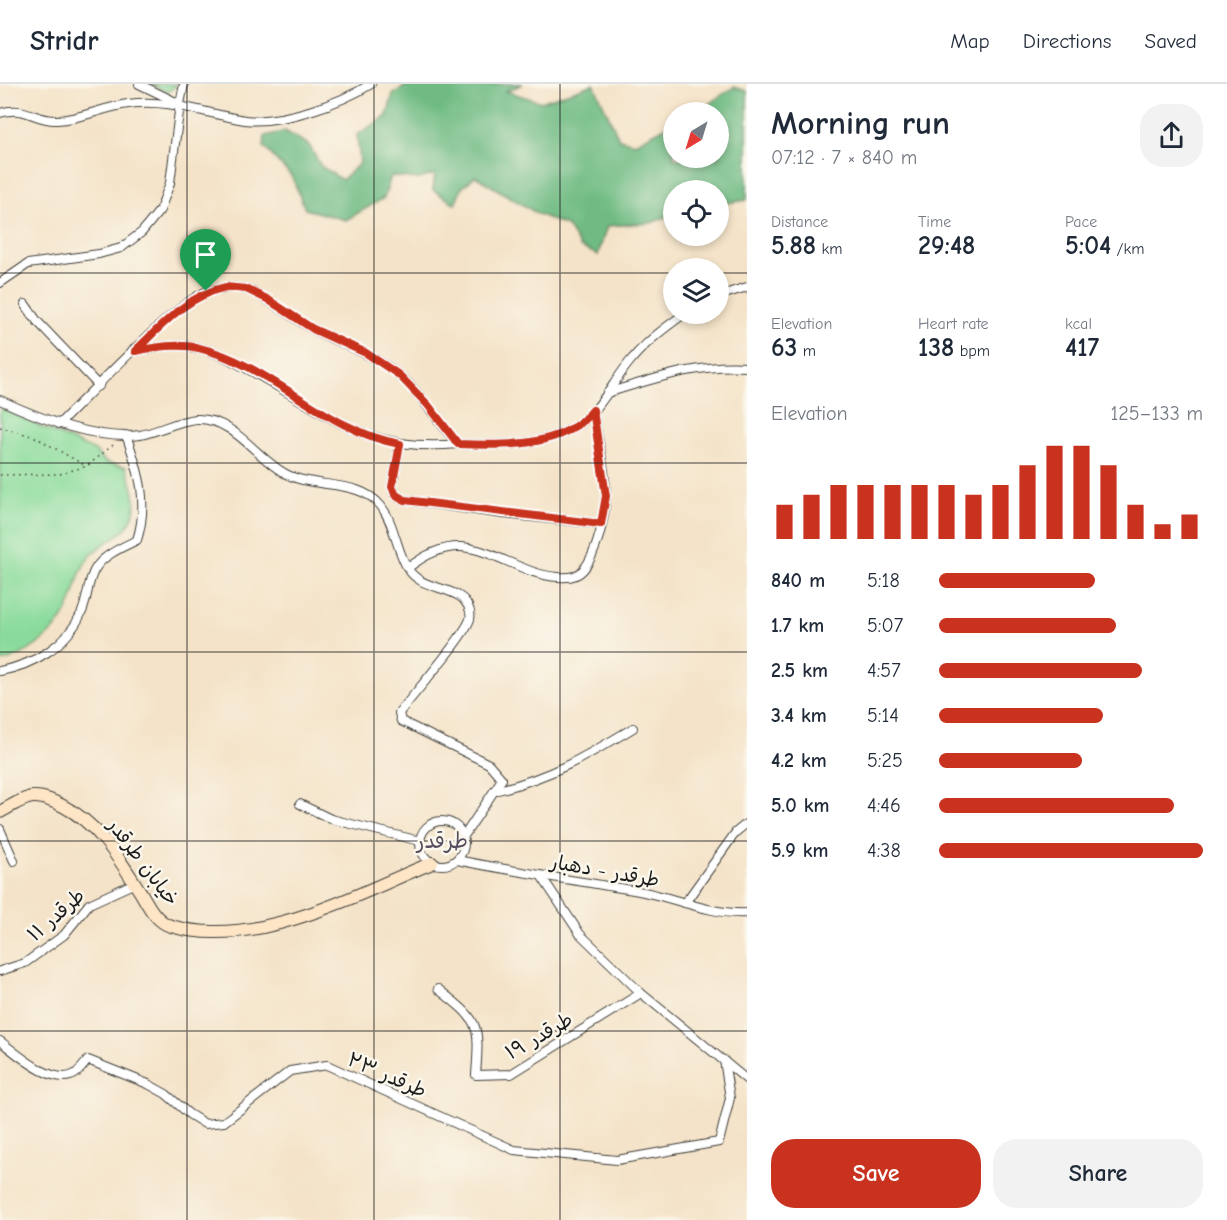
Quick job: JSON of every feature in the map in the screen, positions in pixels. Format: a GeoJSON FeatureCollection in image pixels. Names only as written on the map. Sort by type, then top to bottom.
{"type":"FeatureCollection","features":[{"type":"Feature","properties":{"kind":"street"},"geometry":{"type":"LineString","coordinates":[[138,84],[180,104],[248,120],[273,118],[327,105],[372,84]]}},
{"type":"Feature","properties":{"kind":"street"},"geometry":{"type":"LineString","coordinates":[[0,283],[28,264],[99,254],[121,248],[142,232],[160,210],[170,183],[184,84]]}},
{"type":"Feature","properties":{"kind":"street"},"geometry":{"type":"LineString","coordinates":[[0,113],[15,109],[54,120],[83,117],[128,104],[180,104]]}},
{"type":"Feature","properties":{"kind":"street"},"geometry":{"type":"LineString","coordinates":[[59,424],[173,315],[206,291],[226,287],[246,289],[267,299],[313,329],[366,353],[399,375],[428,405],[458,444]]}},
{"type":"Feature","properties":{"kind":"street"},"geometry":{"type":"LineString","coordinates":[[729,293],[747,287]]}},
{"type":"Feature","properties":{"kind":"street"},"geometry":{"type":"LineString","coordinates":[[25,304],[37,321],[99,386]]}},
{"type":"Feature","properties":{"kind":"street"},"geometry":{"type":"LineString","coordinates":[[135,351],[167,345],[197,347],[226,357],[336,421],[365,434],[400,444],[427,447],[547,440],[570,429],[593,410],[632,359],[670,324]]}},
{"type":"Feature","properties":{"kind":"street"},"geometry":{"type":"LineString","coordinates":[[607,393],[668,375],[720,365],[747,367]]}},
{"type":"Feature","properties":{"kind":"street"},"geometry":{"type":"LineString","coordinates":[[0,400],[59,424],[126,435],[140,435],[197,419],[213,423],[232,431],[289,476],[363,492],[381,506],[408,568],[425,584],[460,596],[469,606],[470,618],[399,713],[401,722],[489,764],[502,778],[464,836],[463,853],[457,860],[441,866],[432,863],[421,850],[422,833],[435,822],[453,823],[464,836]]}},
{"type":"Feature","properties":{"kind":"street"},"geometry":{"type":"LineString","coordinates":[[408,568],[422,558],[440,550],[462,547],[537,573],[557,577],[574,576],[582,571],[591,559],[606,496],[593,410]]}},
{"type":"Feature","properties":{"kind":"street"},"geometry":{"type":"LineString","coordinates":[[0,671],[22,667],[43,656],[67,635],[81,614],[95,568],[114,552],[137,540],[143,520],[144,496],[126,435]]}},
{"type":"Feature","properties":{"kind":"street"},"geometry":{"type":"LineString","coordinates":[[400,444],[392,487],[396,495],[405,500],[601,524]]}},
{"type":"Feature","properties":{"kind":"street"},"geometry":{"type":"LineString","coordinates":[[494,790],[540,778],[579,760],[633,728]]}},
{"type":"Feature","properties":{"kind":"street","name":"خیابان طرقدر"},"geometry":{"type":"LineString","coordinates":[[0,812],[34,797],[54,801],[83,817],[108,842],[154,914],[168,926],[196,931],[243,931],[295,919],[432,863]]}},
{"type":"Feature","properties":{"kind":"street"},"geometry":{"type":"LineString","coordinates":[[300,804],[331,819],[420,841]]}},
{"type":"Feature","properties":{"kind":"street"},"geometry":{"type":"LineString","coordinates":[[685,903],[736,832],[747,823]]}},
{"type":"Feature","properties":{"kind":"street"},"geometry":{"type":"LineString","coordinates":[[0,829],[14,861]]}},
{"type":"Feature","properties":{"kind":"street","name":"طرقدر - دهبار"},"geometry":{"type":"LineString","coordinates":[[457,860],[542,877],[645,892],[730,914],[747,913]]}},
{"type":"Feature","properties":{"kind":"street"},"geometry":{"type":"LineString","coordinates":[[542,877],[580,934],[641,993],[747,1080]]}},
{"type":"Feature","properties":{"kind":"street","name":"طرقدر ۱۱"},"geometry":{"type":"LineString","coordinates":[[0,971],[25,963],[64,935],[89,904],[135,884]]}},
{"type":"Feature","properties":{"kind":"street","name":"طرقدر ۱۹"},"geometry":{"type":"LineString","coordinates":[[438,989],[471,1015],[478,1041],[476,1075],[511,1074],[641,993]]}},
{"type":"Feature","properties":{"kind":"street","name":"طرقدر ۲۳"},"geometry":{"type":"LineString","coordinates":[[0,1041],[39,1071],[65,1077],[74,1074],[88,1060],[148,1084],[166,1094],[189,1114],[205,1124],[224,1122],[290,1071],[327,1065],[513,1150],[617,1160],[719,1142],[730,1098],[724,1060]]}},
{"type":"Feature","properties":{"kind":"path"},"geometry":{"type":"LineString","coordinates":[[0,426],[35,437],[87,466]]}},
{"type":"Feature","properties":{"kind":"path"},"geometry":{"type":"LineString","coordinates":[[0,476],[60,474],[87,466],[126,435]]}},
{"type":"Feature","properties":{"kind":"green space"},"geometry":{"type":"Polygon","coordinates":[[[151,84],[179,84],[167,92],[151,84]]]}},
{"type":"Feature","properties":{"kind":"green space"},"geometry":{"type":"Polygon","coordinates":[[[409,84],[523,84],[506,91],[541,102],[594,84],[619,139],[635,143],[663,128],[663,168],[729,168],[729,102],[712,102],[734,87],[747,91],[747,200],[729,203],[729,180],[663,180],[663,218],[651,223],[607,226],[598,255],[580,247],[567,226],[538,214],[475,176],[461,189],[455,204],[433,190],[435,174],[419,179],[391,176],[384,198],[346,220],[305,209],[292,177],[264,147],[265,136],[285,131],[309,145],[321,166],[342,180],[360,163],[357,135],[387,116],[393,94],[409,84]]]}},
{"type":"Feature","properties":{"kind":"green space"},"geometry":{"type":"Polygon","coordinates":[[[0,408],[95,451],[106,463],[126,467],[133,489],[135,506],[127,527],[96,550],[85,562],[62,620],[29,650],[0,662],[0,408]]]}},
{"type":"Feature","properties":{"kind":"district","name":"طرقدر"},"geometry":{"type":"Point","coordinates":[442,841]}},
{"type":"Feature","properties":{"kind":"route"},"geometry":{"type":"LineString","coordinates":[[226,287],[246,289],[267,299],[313,329],[366,353],[399,375],[428,405],[458,444],[480,445],[547,440],[570,429],[588,417],[593,410],[606,496],[601,524],[503,514],[405,500],[396,495],[392,487],[392,477],[400,444],[386,442],[336,421],[226,357],[197,347],[167,345],[135,351],[173,315],[206,291],[226,287]]}}]}
